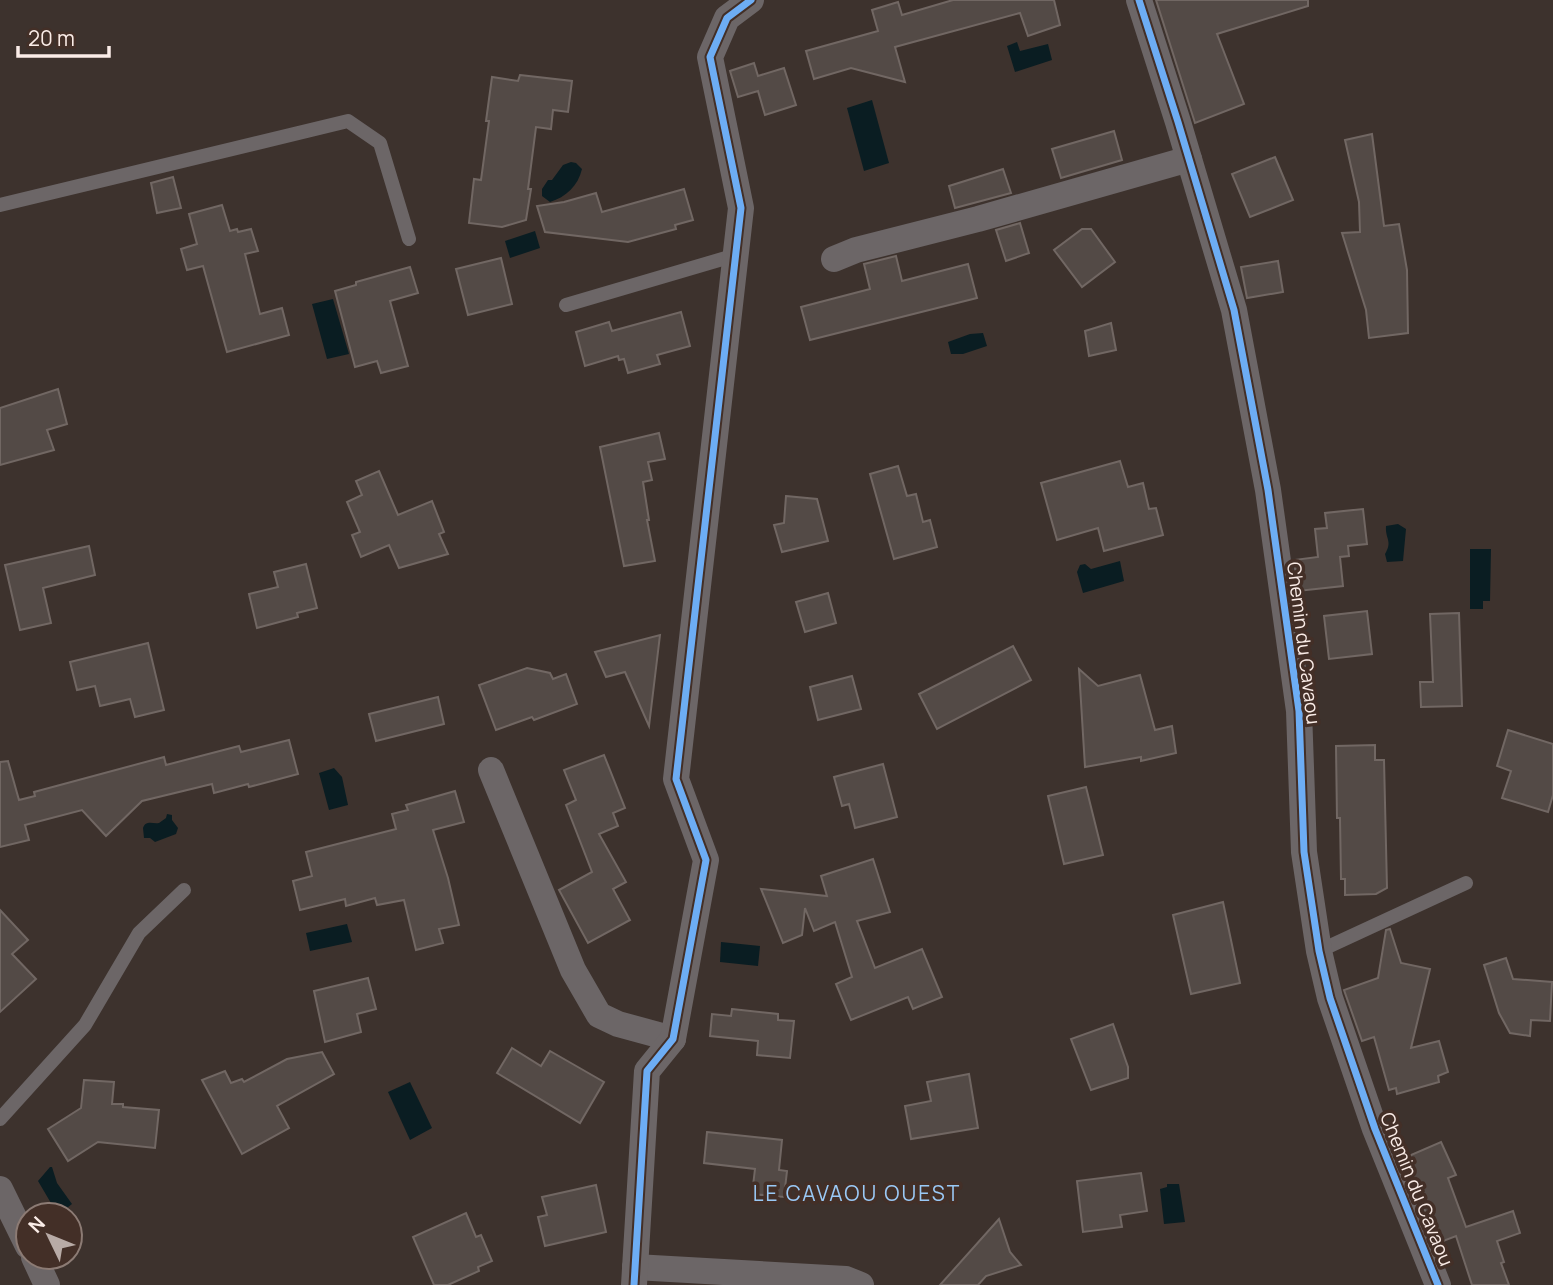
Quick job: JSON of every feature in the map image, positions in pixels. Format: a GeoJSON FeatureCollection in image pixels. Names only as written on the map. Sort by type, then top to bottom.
{"type":"FeatureCollection","features":[{"type":"Feature","properties":{"kind":"street"},"geometry":{"type":"LineString","coordinates":[[751,0],[727,19],[710,58],[741,208],[676,779],[706,860],[673,1040],[647,1071],[635,1276],[846,1279],[861,1285]]}},
{"type":"Feature","properties":{"kind":"street","name":"Chemin du Cavaou"},"geometry":{"type":"LineString","coordinates":[[1139,0],[1234,310],[1268,490],[1299,711],[1304,852],[1329,998],[1375,1129],[1438,1285]]}},
{"type":"Feature","properties":{"kind":"street"},"geometry":{"type":"LineString","coordinates":[[834,259],[856,250],[978,219],[1189,159]]}},
{"type":"Feature","properties":{"kind":"street"},"geometry":{"type":"LineString","coordinates":[[491,770],[573,970],[599,1015],[618,1024],[673,1040]]}},
{"type":"Feature","properties":{"kind":"street"},"geometry":{"type":"LineString","coordinates":[[0,1189],[14,1218]]}},
{"type":"Feature","properties":{"kind":"lane"},"geometry":{"type":"LineString","coordinates":[[0,205],[348,121],[380,143],[409,239]]}},
{"type":"Feature","properties":{"kind":"lane"},"geometry":{"type":"LineString","coordinates":[[566,306],[736,255]]}},
{"type":"Feature","properties":{"kind":"lane"},"geometry":{"type":"LineString","coordinates":[[1319,951],[1466,883]]}},
{"type":"Feature","properties":{"kind":"lane"},"geometry":{"type":"LineString","coordinates":[[0,1119],[85,1025],[139,933],[184,890]]}},
{"type":"Feature","properties":{"kind":"water"},"geometry":{"type":"Polygon","coordinates":[[[1017,42],[1020,51],[1048,44],[1052,60],[1015,72],[1007,46],[1017,42]]]}},
{"type":"Feature","properties":{"kind":"water"},"geometry":{"type":"Polygon","coordinates":[[[872,100],[889,163],[864,171],[847,108],[872,100]]]}},
{"type":"Feature","properties":{"kind":"water"},"geometry":{"type":"Polygon","coordinates":[[[571,162],[582,169],[578,181],[566,194],[550,202],[542,196],[542,189],[563,165],[571,162]]]}},
{"type":"Feature","properties":{"kind":"water"},"geometry":{"type":"Polygon","coordinates":[[[535,231],[540,248],[510,258],[505,241],[535,231]]]}},
{"type":"Feature","properties":{"kind":"water"},"geometry":{"type":"Polygon","coordinates":[[[333,299],[349,354],[327,359],[312,304],[333,299]]]}},
{"type":"Feature","properties":{"kind":"water"},"geometry":{"type":"Polygon","coordinates":[[[983,333],[987,346],[963,354],[951,354],[948,342],[970,334],[983,333]]]}},
{"type":"Feature","properties":{"kind":"water"},"geometry":{"type":"Polygon","coordinates":[[[1398,524],[1406,529],[1403,561],[1387,562],[1385,554],[1389,543],[1386,526],[1398,524]]]}},
{"type":"Feature","properties":{"kind":"water"},"geometry":{"type":"Polygon","coordinates":[[[1470,549],[1491,549],[1490,601],[1483,601],[1483,609],[1470,609],[1470,549]]]}},
{"type":"Feature","properties":{"kind":"water"},"geometry":{"type":"Polygon","coordinates":[[[1120,561],[1124,581],[1083,593],[1077,572],[1080,565],[1085,564],[1091,569],[1120,561]]]}},
{"type":"Feature","properties":{"kind":"water"},"geometry":{"type":"Polygon","coordinates":[[[334,768],[342,777],[348,805],[329,810],[319,773],[334,768]]]}},
{"type":"Feature","properties":{"kind":"water"},"geometry":{"type":"Polygon","coordinates":[[[167,814],[172,815],[178,828],[176,834],[155,842],[144,838],[144,826],[148,823],[159,823],[167,814]]]}},
{"type":"Feature","properties":{"kind":"water"},"geometry":{"type":"Polygon","coordinates":[[[347,924],[352,942],[310,951],[306,933],[347,924]]]}},
{"type":"Feature","properties":{"kind":"water"},"geometry":{"type":"Polygon","coordinates":[[[721,942],[760,946],[758,966],[720,962],[721,942]]]}},
{"type":"Feature","properties":{"kind":"water"},"geometry":{"type":"Polygon","coordinates":[[[410,1082],[432,1128],[410,1140],[388,1092],[410,1082]]]}},
{"type":"Feature","properties":{"kind":"water"},"geometry":{"type":"Polygon","coordinates":[[[52,1167],[57,1183],[70,1201],[50,1201],[38,1181],[52,1167]]]}},
{"type":"Feature","properties":{"kind":"water"},"geometry":{"type":"Polygon","coordinates":[[[1167,1184],[1179,1184],[1185,1222],[1164,1224],[1160,1189],[1167,1187],[1167,1184]]]}},
{"type":"Feature","properties":{"kind":"building"},"geometry":{"type":"Polygon","coordinates":[[[953,0],[1054,0],[1060,25],[1028,36],[1020,13],[895,47],[905,82],[851,68],[814,79],[806,51],[878,31],[872,10],[898,2],[902,15],[953,0]]]}},
{"type":"Feature","properties":{"kind":"building"},"geometry":{"type":"Polygon","coordinates":[[[1156,0],[1308,0],[1308,6],[1217,34],[1244,104],[1195,123],[1156,0]]]}},
{"type":"Feature","properties":{"kind":"building"},"geometry":{"type":"Polygon","coordinates":[[[754,63],[758,76],[784,68],[796,105],[765,115],[758,91],[738,97],[730,71],[754,63]]]}},
{"type":"Feature","properties":{"kind":"building"},"geometry":{"type":"Polygon","coordinates":[[[520,75],[572,81],[568,112],[553,110],[551,129],[536,127],[526,220],[502,227],[469,223],[474,179],[481,180],[492,77],[518,81],[520,75]]]}},
{"type":"Feature","properties":{"kind":"building"},"geometry":{"type":"Polygon","coordinates":[[[1114,131],[1122,160],[1061,178],[1052,149],[1114,131]]]}},
{"type":"Feature","properties":{"kind":"building"},"geometry":{"type":"Polygon","coordinates":[[[1372,134],[1384,226],[1399,224],[1407,270],[1408,333],[1369,338],[1366,310],[1342,233],[1360,232],[1359,202],[1345,140],[1372,134]]]}},
{"type":"Feature","properties":{"kind":"building"},"geometry":{"type":"Polygon","coordinates":[[[1275,157],[1293,200],[1250,217],[1232,174],[1275,157]]]}},
{"type":"Feature","properties":{"kind":"building"},"geometry":{"type":"Polygon","coordinates":[[[1003,169],[1011,193],[955,208],[949,186],[1003,169]]]}},
{"type":"Feature","properties":{"kind":"building"},"geometry":{"type":"Polygon","coordinates":[[[173,177],[181,208],[157,213],[151,183],[173,177]]]}},
{"type":"Feature","properties":{"kind":"building"},"geometry":{"type":"Polygon","coordinates":[[[684,189],[693,220],[675,225],[676,229],[628,242],[545,232],[537,206],[596,193],[602,212],[684,189]]]}},
{"type":"Feature","properties":{"kind":"building"},"geometry":{"type":"Polygon","coordinates":[[[222,205],[230,231],[251,229],[258,251],[245,254],[260,314],[282,308],[289,335],[227,352],[203,266],[187,270],[181,249],[197,244],[189,214],[222,205]]]}},
{"type":"Feature","properties":{"kind":"building"},"geometry":{"type":"Polygon","coordinates":[[[1020,223],[1029,253],[1006,261],[996,230],[1020,223]]]}},
{"type":"Feature","properties":{"kind":"building"},"geometry":{"type":"Polygon","coordinates":[[[1082,229],[1091,229],[1115,262],[1082,287],[1054,250],[1082,229]]]}},
{"type":"Feature","properties":{"kind":"building"},"geometry":{"type":"Polygon","coordinates":[[[896,256],[902,281],[968,264],[977,298],[810,340],[801,307],[870,289],[864,264],[896,256]]]}},
{"type":"Feature","properties":{"kind":"building"},"geometry":{"type":"Polygon","coordinates":[[[501,258],[512,304],[468,315],[456,269],[501,258]]]}},
{"type":"Feature","properties":{"kind":"building"},"geometry":{"type":"Polygon","coordinates":[[[1278,261],[1283,292],[1247,298],[1241,267],[1278,261]]]}},
{"type":"Feature","properties":{"kind":"building"},"geometry":{"type":"Polygon","coordinates":[[[410,267],[418,293],[390,301],[408,366],[381,373],[377,361],[355,367],[335,291],[356,285],[356,282],[410,267]]]}},
{"type":"Feature","properties":{"kind":"building"},"geometry":{"type":"Polygon","coordinates":[[[681,312],[690,346],[657,355],[660,364],[628,373],[624,359],[619,360],[618,356],[585,366],[576,332],[609,322],[612,331],[681,312]]]}},
{"type":"Feature","properties":{"kind":"building"},"geometry":{"type":"Polygon","coordinates":[[[1111,323],[1116,350],[1089,356],[1085,331],[1111,323]]]}},
{"type":"Feature","properties":{"kind":"building"},"geometry":{"type":"Polygon","coordinates":[[[58,389],[67,424],[47,430],[54,450],[0,465],[0,408],[58,389]]]}},
{"type":"Feature","properties":{"kind":"building"},"geometry":{"type":"Polygon","coordinates":[[[659,433],[665,459],[648,462],[652,480],[643,482],[655,561],[624,566],[600,447],[659,433]]]}},
{"type":"Feature","properties":{"kind":"building"},"geometry":{"type":"Polygon","coordinates":[[[1120,461],[1128,487],[1143,483],[1149,509],[1156,508],[1163,535],[1104,551],[1098,528],[1057,540],[1041,483],[1120,461]]]}},
{"type":"Feature","properties":{"kind":"building"},"geometry":{"type":"Polygon","coordinates":[[[898,466],[907,496],[916,494],[923,522],[930,520],[937,547],[894,559],[870,474],[898,466]]]}},
{"type":"Feature","properties":{"kind":"building"},"geometry":{"type":"Polygon","coordinates":[[[379,471],[398,515],[432,501],[444,532],[439,534],[448,554],[399,568],[389,545],[361,557],[352,535],[360,532],[347,502],[362,495],[356,481],[379,471]]]}},
{"type":"Feature","properties":{"kind":"building"},"geometry":{"type":"Polygon","coordinates":[[[786,496],[817,499],[828,541],[782,552],[774,525],[784,523],[786,496]]]}},
{"type":"Feature","properties":{"kind":"building"},"geometry":{"type":"Polygon","coordinates":[[[1363,509],[1367,544],[1348,546],[1349,556],[1340,557],[1343,586],[1298,591],[1294,560],[1318,557],[1315,529],[1327,528],[1325,513],[1363,509]]]}},
{"type":"Feature","properties":{"kind":"building"},"geometry":{"type":"Polygon","coordinates":[[[89,546],[95,575],[43,588],[51,623],[20,630],[5,565],[89,546]]]}},
{"type":"Feature","properties":{"kind":"building"},"geometry":{"type":"Polygon","coordinates":[[[306,564],[317,608],[297,613],[298,617],[257,628],[249,594],[278,587],[274,572],[306,564]]]}},
{"type":"Feature","properties":{"kind":"building"},"geometry":{"type":"Polygon","coordinates":[[[828,593],[836,623],[805,632],[796,602],[828,593]]]}},
{"type":"Feature","properties":{"kind":"building"},"geometry":{"type":"Polygon","coordinates":[[[1367,611],[1372,654],[1329,659],[1324,616],[1367,611]]]}},
{"type":"Feature","properties":{"kind":"building"},"geometry":{"type":"Polygon","coordinates":[[[1459,613],[1462,706],[1421,707],[1420,682],[1433,682],[1430,614],[1459,613]]]}},
{"type":"Feature","properties":{"kind":"building"},"geometry":{"type":"Polygon","coordinates":[[[660,635],[649,726],[625,672],[606,677],[595,652],[660,635]]]}},
{"type":"Feature","properties":{"kind":"building"},"geometry":{"type":"Polygon","coordinates":[[[148,643],[164,710],[135,717],[130,699],[100,706],[95,686],[77,690],[70,662],[148,643]]]}},
{"type":"Feature","properties":{"kind":"building"},"geometry":{"type":"Polygon","coordinates":[[[1013,646],[1031,680],[937,729],[919,694],[1013,646]]]}},
{"type":"Feature","properties":{"kind":"building"},"geometry":{"type":"Polygon","coordinates":[[[527,668],[550,673],[553,679],[566,674],[577,704],[496,730],[479,685],[527,668]]]}},
{"type":"Feature","properties":{"kind":"building"},"geometry":{"type":"Polygon","coordinates":[[[1079,669],[1098,686],[1140,675],[1155,730],[1172,726],[1176,753],[1141,761],[1141,757],[1085,767],[1079,669]]]}},
{"type":"Feature","properties":{"kind":"building"},"geometry":{"type":"Polygon","coordinates":[[[852,676],[861,709],[818,720],[810,687],[852,676]]]}},
{"type":"Feature","properties":{"kind":"building"},"geometry":{"type":"Polygon","coordinates":[[[438,697],[444,724],[376,741],[369,714],[438,697]]]}},
{"type":"Feature","properties":{"kind":"building"},"geometry":{"type":"Polygon","coordinates":[[[1508,730],[1553,744],[1553,795],[1548,812],[1502,798],[1511,771],[1497,766],[1508,730]]]}},
{"type":"Feature","properties":{"kind":"building"},"geometry":{"type":"Polygon","coordinates":[[[289,740],[298,774],[214,793],[212,784],[142,801],[106,836],[82,810],[25,825],[29,840],[0,847],[0,762],[8,761],[19,800],[35,796],[34,792],[164,757],[166,765],[239,746],[241,752],[289,740]]]}},
{"type":"Feature","properties":{"kind":"building"},"geometry":{"type":"Polygon","coordinates":[[[1375,745],[1375,760],[1384,760],[1387,888],[1376,894],[1345,895],[1345,879],[1341,879],[1340,818],[1337,818],[1336,746],[1375,745]]]}},
{"type":"Feature","properties":{"kind":"building"},"geometry":{"type":"Polygon","coordinates":[[[604,755],[625,808],[613,813],[618,826],[599,834],[626,882],[613,889],[630,920],[588,943],[559,890],[592,872],[566,805],[576,800],[564,770],[604,755]]]}},
{"type":"Feature","properties":{"kind":"building"},"geometry":{"type":"Polygon","coordinates":[[[883,764],[897,817],[855,828],[849,804],[842,806],[834,777],[883,764]]]}},
{"type":"Feature","properties":{"kind":"building"},"geometry":{"type":"Polygon","coordinates":[[[1086,787],[1103,855],[1064,864],[1048,796],[1086,787]]]}},
{"type":"Feature","properties":{"kind":"building"},"geometry":{"type":"Polygon","coordinates":[[[455,791],[464,822],[433,830],[459,925],[439,929],[443,943],[416,950],[404,900],[377,905],[375,898],[346,906],[345,899],[300,910],[293,881],[312,876],[306,852],[396,829],[392,814],[408,810],[406,805],[455,791]]]}},
{"type":"Feature","properties":{"kind":"building"},"geometry":{"type":"Polygon","coordinates":[[[873,859],[890,912],[857,921],[875,968],[922,949],[942,997],[913,1009],[908,997],[851,1020],[836,984],[852,977],[835,922],[814,931],[805,908],[802,935],[783,943],[761,889],[827,896],[821,876],[873,859]]]}},
{"type":"Feature","properties":{"kind":"building"},"geometry":{"type":"Polygon","coordinates":[[[1223,902],[1240,983],[1191,994],[1173,915],[1223,902]]]}},
{"type":"Feature","properties":{"kind":"building"},"geometry":{"type":"Polygon","coordinates":[[[0,910],[28,940],[12,954],[36,979],[0,1012],[0,910]]]}},
{"type":"Feature","properties":{"kind":"building"},"geometry":{"type":"Polygon","coordinates":[[[1390,929],[1401,963],[1430,969],[1411,1048],[1439,1041],[1448,1072],[1438,1076],[1439,1082],[1397,1094],[1396,1088],[1389,1090],[1374,1037],[1362,1041],[1344,990],[1378,978],[1386,930],[1390,929]]]}},
{"type":"Feature","properties":{"kind":"building"},"geometry":{"type":"Polygon","coordinates":[[[1506,958],[1513,979],[1552,982],[1550,1021],[1531,1020],[1530,1036],[1510,1033],[1499,1013],[1484,965],[1506,958]]]}},
{"type":"Feature","properties":{"kind":"building"},"geometry":{"type":"Polygon","coordinates":[[[368,978],[376,1009],[357,1014],[361,1032],[325,1042],[314,991],[368,978]]]}},
{"type":"Feature","properties":{"kind":"building"},"geometry":{"type":"Polygon","coordinates":[[[732,1009],[778,1014],[778,1020],[794,1021],[790,1058],[757,1055],[758,1041],[710,1036],[712,1014],[731,1016],[732,1009]]]}},
{"type":"Feature","properties":{"kind":"building"},"geometry":{"type":"Polygon","coordinates":[[[1113,1024],[1128,1067],[1128,1078],[1091,1090],[1071,1039],[1113,1024]]]}},
{"type":"Feature","properties":{"kind":"building"},"geometry":{"type":"Polygon","coordinates":[[[512,1048],[541,1066],[550,1051],[604,1082],[580,1123],[497,1073],[512,1048]]]}},
{"type":"Feature","properties":{"kind":"building"},"geometry":{"type":"Polygon","coordinates":[[[322,1052],[334,1074],[277,1106],[289,1128],[242,1154],[202,1080],[225,1071],[231,1083],[242,1079],[244,1082],[287,1059],[322,1052]]]}},
{"type":"Feature","properties":{"kind":"building"},"geometry":{"type":"Polygon","coordinates":[[[969,1074],[978,1128],[911,1139],[905,1106],[931,1101],[927,1082],[969,1074]]]}},
{"type":"Feature","properties":{"kind":"building"},"geometry":{"type":"Polygon","coordinates":[[[84,1080],[114,1082],[112,1104],[159,1110],[155,1148],[98,1142],[68,1161],[48,1129],[81,1108],[84,1080]]]}},
{"type":"Feature","properties":{"kind":"building"},"geometry":{"type":"Polygon","coordinates":[[[707,1132],[782,1140],[779,1170],[787,1171],[784,1197],[752,1194],[755,1169],[704,1163],[707,1132]]]}},
{"type":"Feature","properties":{"kind":"building"},"geometry":{"type":"Polygon","coordinates":[[[1441,1142],[1456,1175],[1448,1178],[1466,1227],[1513,1211],[1520,1233],[1497,1241],[1509,1285],[1472,1285],[1456,1236],[1438,1243],[1404,1158],[1441,1142]]]}},
{"type":"Feature","properties":{"kind":"building"},"geometry":{"type":"Polygon","coordinates":[[[1141,1173],[1147,1211],[1120,1215],[1122,1227],[1083,1232],[1077,1181],[1141,1173]]]}},
{"type":"Feature","properties":{"kind":"building"},"geometry":{"type":"Polygon","coordinates":[[[596,1185],[606,1232],[545,1246],[538,1217],[547,1215],[542,1197],[596,1185]]]}},
{"type":"Feature","properties":{"kind":"building"},"geometry":{"type":"Polygon","coordinates":[[[466,1213],[476,1237],[481,1235],[492,1261],[478,1267],[479,1271],[448,1285],[434,1285],[413,1237],[466,1213]]]}},
{"type":"Feature","properties":{"kind":"building"},"geometry":{"type":"Polygon","coordinates":[[[999,1219],[1010,1252],[1021,1265],[986,1276],[978,1285],[940,1285],[999,1219]]]}},
{"type":"Feature","properties":{"kind":"cycle path"},"geometry":{"type":"LineString","coordinates":[[634,1285],[647,1071],[673,1039],[706,860],[676,779],[741,208],[710,57],[727,18],[751,0]]}},
{"type":"Feature","properties":{"kind":"cycle path"},"geometry":{"type":"LineString","coordinates":[[1139,0],[1234,310],[1268,490],[1299,711],[1304,852],[1319,951],[1330,998],[1375,1129],[1438,1285]]}},
{"type":"Feature","properties":{"kind":"district","name":"LE CAVAOU OUEST"},"geometry":{"type":"Point","coordinates":[857,1194]}}]}
